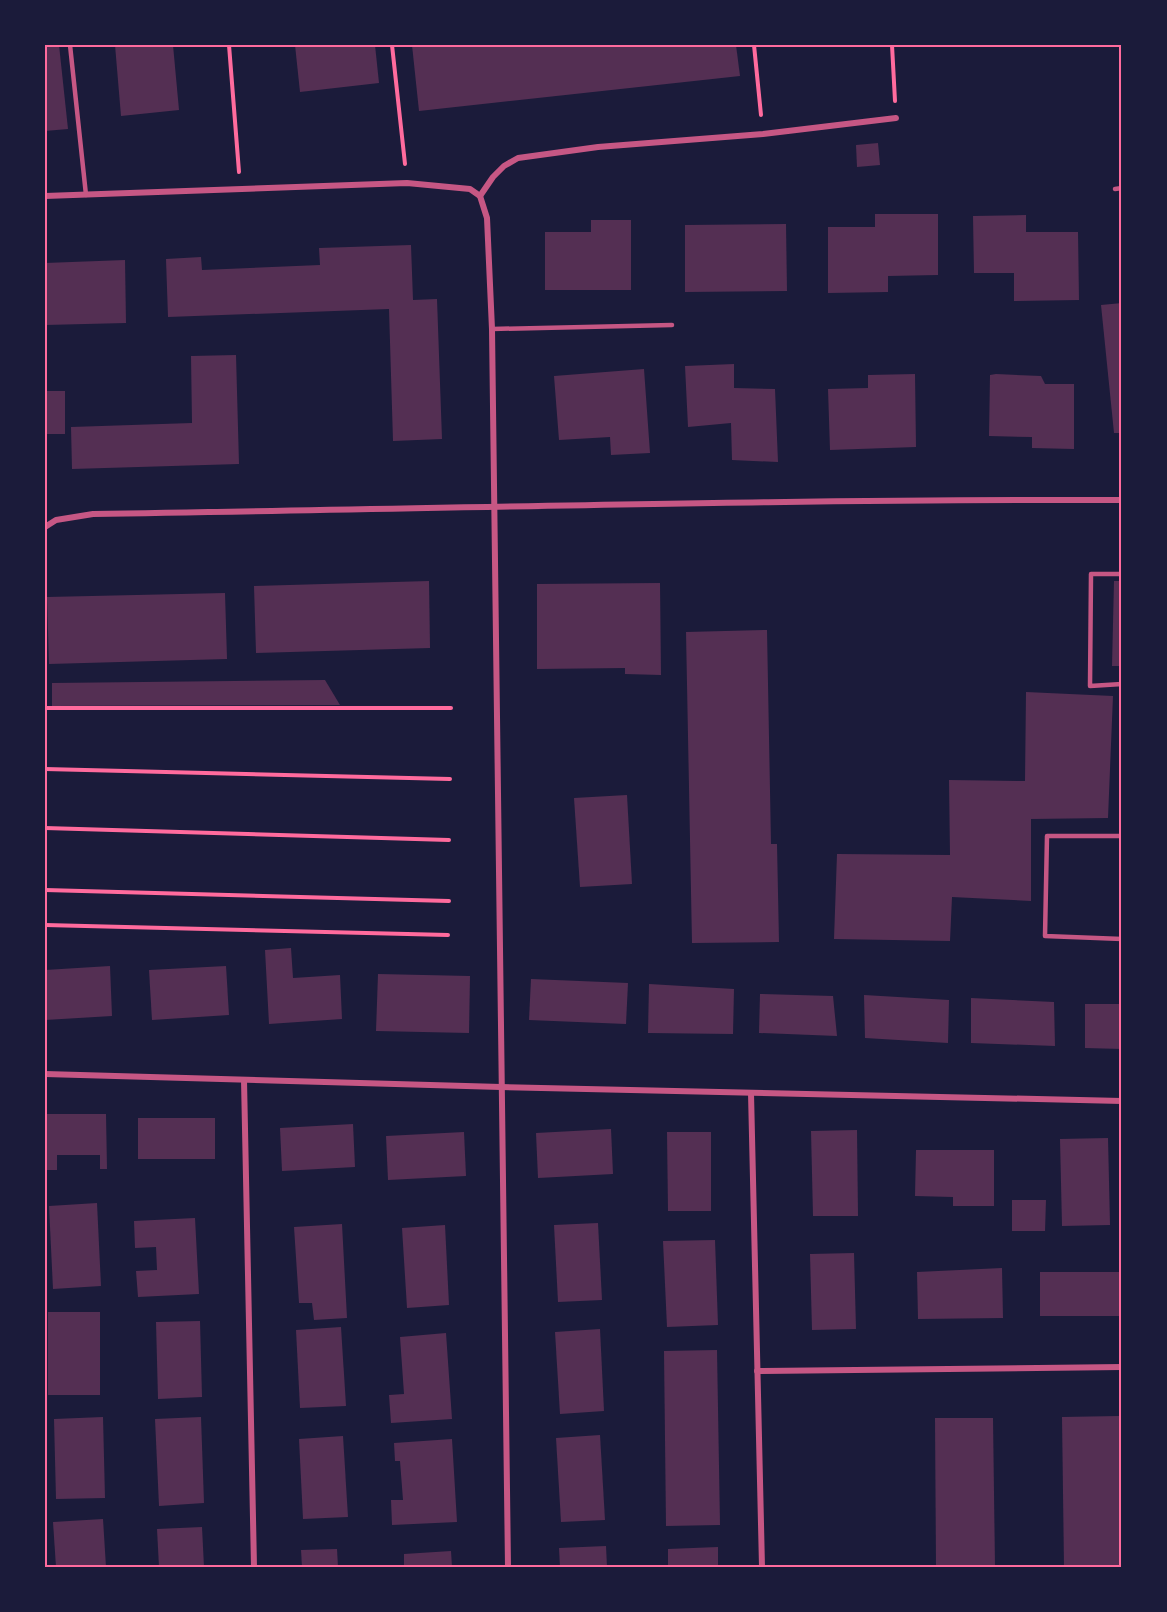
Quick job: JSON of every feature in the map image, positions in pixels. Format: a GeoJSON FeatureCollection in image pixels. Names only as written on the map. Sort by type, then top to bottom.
{"type":"FeatureCollection","features":[{"type":"Feature","properties":{"kind":"street"},"geometry":{"type":"LineString","coordinates":[[480,196],[493,177],[504,166],[518,158],[598,147],[763,134],[896,118]]}},
{"type":"Feature","properties":{"kind":"street"},"geometry":{"type":"LineString","coordinates":[[45,196],[407,183],[470,189],[480,196],[487,218],[492,329],[508,1567]]}},
{"type":"Feature","properties":{"kind":"street"},"geometry":{"type":"LineString","coordinates":[[45,527],[56,520],[93,514],[493,505],[990,499],[1122,500]]}},
{"type":"Feature","properties":{"kind":"street"},"geometry":{"type":"LineString","coordinates":[[45,1074],[1122,1101]]}},
{"type":"Feature","properties":{"kind":"street"},"geometry":{"type":"LineString","coordinates":[[244,1080],[254,1567]]}},
{"type":"Feature","properties":{"kind":"street"},"geometry":{"type":"LineString","coordinates":[[751,1093],[762,1567]]}},
{"type":"Feature","properties":{"kind":"street"},"geometry":{"type":"LineString","coordinates":[[757,1371],[1122,1367]]}},
{"type":"Feature","properties":{"kind":"lane"},"geometry":{"type":"LineString","coordinates":[[70,45],[86,195]]}},
{"type":"Feature","properties":{"kind":"lane"},"geometry":{"type":"LineString","coordinates":[[1115,189],[1122,188]]}},
{"type":"Feature","properties":{"kind":"lane"},"geometry":{"type":"LineString","coordinates":[[492,329],[672,325]]}},
{"type":"Feature","properties":{"kind":"lane"},"geometry":{"type":"LineString","coordinates":[[1122,574],[1091,574],[1090,686],[1122,684]]}},
{"type":"Feature","properties":{"kind":"lane"},"geometry":{"type":"LineString","coordinates":[[1122,836],[1047,836],[1045,936],[1122,939]]}},
{"type":"Feature","properties":{"kind":"path"},"geometry":{"type":"LineString","coordinates":[[229,45],[240,190]]}},
{"type":"Feature","properties":{"kind":"path"},"geometry":{"type":"LineString","coordinates":[[392,45],[407,183]]}},
{"type":"Feature","properties":{"kind":"path"},"geometry":{"type":"LineString","coordinates":[[754,45],[763,134]]}},
{"type":"Feature","properties":{"kind":"path"},"geometry":{"type":"LineString","coordinates":[[892,45],[896,118]]}},
{"type":"Feature","properties":{"kind":"path"},"geometry":{"type":"LineString","coordinates":[[45,708],[451,708]]}},
{"type":"Feature","properties":{"kind":"path"},"geometry":{"type":"LineString","coordinates":[[45,770],[450,779]]}},
{"type":"Feature","properties":{"kind":"path"},"geometry":{"type":"LineString","coordinates":[[45,828],[450,840]]}},
{"type":"Feature","properties":{"kind":"path"},"geometry":{"type":"LineString","coordinates":[[45,890],[448,902]]}},
{"type":"Feature","properties":{"kind":"path"},"geometry":{"type":"LineString","coordinates":[[45,925],[448,935]]}},
{"type":"Feature","properties":{"kind":"building"},"geometry":{"type":"Polygon","coordinates":[[[45,45],[59,45],[68,129],[45,131],[45,45]]]}},
{"type":"Feature","properties":{"kind":"building"},"geometry":{"type":"Polygon","coordinates":[[[115,45],[173,45],[179,110],[121,116],[115,45]]]}},
{"type":"Feature","properties":{"kind":"building"},"geometry":{"type":"Polygon","coordinates":[[[295,45],[375,45],[379,83],[300,92],[295,45]]]}},
{"type":"Feature","properties":{"kind":"building"},"geometry":{"type":"Polygon","coordinates":[[[412,45],[736,45],[740,76],[419,111],[412,45]]]}},
{"type":"Feature","properties":{"kind":"building"},"geometry":{"type":"Polygon","coordinates":[[[878,143],[880,165],[857,167],[856,145],[878,143]]]}},
{"type":"Feature","properties":{"kind":"building"},"geometry":{"type":"Polygon","coordinates":[[[875,214],[938,214],[938,275],[888,276],[888,292],[828,293],[828,227],[875,227],[875,214]]]}},
{"type":"Feature","properties":{"kind":"building"},"geometry":{"type":"Polygon","coordinates":[[[1026,215],[1026,232],[1078,232],[1079,300],[1014,301],[1014,273],[974,273],[973,216],[1026,215]]]}},
{"type":"Feature","properties":{"kind":"building"},"geometry":{"type":"Polygon","coordinates":[[[591,220],[631,220],[631,290],[545,290],[545,232],[591,232],[591,220]]]}},
{"type":"Feature","properties":{"kind":"building"},"geometry":{"type":"Polygon","coordinates":[[[786,224],[787,291],[685,292],[685,225],[786,224]]]}},
{"type":"Feature","properties":{"kind":"building"},"geometry":{"type":"Polygon","coordinates":[[[411,245],[413,300],[437,299],[442,439],[393,441],[389,309],[168,317],[166,259],[201,257],[202,270],[320,265],[319,248],[411,245]]]}},
{"type":"Feature","properties":{"kind":"building"},"geometry":{"type":"Polygon","coordinates":[[[125,260],[126,323],[45,325],[45,263],[125,260]]]}},
{"type":"Feature","properties":{"kind":"building"},"geometry":{"type":"Polygon","coordinates":[[[1122,303],[1122,433],[1114,433],[1101,305],[1122,303]]]}},
{"type":"Feature","properties":{"kind":"building"},"geometry":{"type":"Polygon","coordinates":[[[236,355],[239,464],[72,469],[71,427],[192,423],[191,356],[236,355]]]}},
{"type":"Feature","properties":{"kind":"building"},"geometry":{"type":"Polygon","coordinates":[[[734,364],[734,388],[775,389],[778,462],[732,460],[731,423],[688,427],[685,366],[734,364]]]}},
{"type":"Feature","properties":{"kind":"building"},"geometry":{"type":"Polygon","coordinates":[[[644,369],[650,453],[611,455],[610,437],[559,440],[554,376],[644,369]]]}},
{"type":"Feature","properties":{"kind":"building"},"geometry":{"type":"Polygon","coordinates":[[[915,374],[916,447],[830,450],[828,389],[868,388],[868,375],[915,374]]]}},
{"type":"Feature","properties":{"kind":"building"},"geometry":{"type":"Polygon","coordinates":[[[990,375],[1041,376],[1045,384],[1074,384],[1074,449],[1032,448],[1032,437],[989,436],[990,375]]]}},
{"type":"Feature","properties":{"kind":"building"},"geometry":{"type":"Polygon","coordinates":[[[45,391],[65,391],[65,434],[45,434],[45,391]]]}},
{"type":"Feature","properties":{"kind":"building"},"geometry":{"type":"Polygon","coordinates":[[[429,581],[430,648],[256,653],[254,586],[429,581]]]}},
{"type":"Feature","properties":{"kind":"building"},"geometry":{"type":"Polygon","coordinates":[[[1114,581],[1122,581],[1122,666],[1112,666],[1114,581]]]}},
{"type":"Feature","properties":{"kind":"building"},"geometry":{"type":"Polygon","coordinates":[[[660,583],[661,675],[625,674],[625,668],[537,669],[537,584],[660,583]]]}},
{"type":"Feature","properties":{"kind":"building"},"geometry":{"type":"Polygon","coordinates":[[[225,593],[227,659],[49,664],[47,597],[225,593]]]}},
{"type":"Feature","properties":{"kind":"building"},"geometry":{"type":"Polygon","coordinates":[[[767,630],[771,844],[777,844],[779,942],[692,943],[686,632],[767,630]]]}},
{"type":"Feature","properties":{"kind":"building"},"geometry":{"type":"Polygon","coordinates":[[[325,680],[340,705],[52,706],[52,683],[325,680]]]}},
{"type":"Feature","properties":{"kind":"building"},"geometry":{"type":"Polygon","coordinates":[[[1026,692],[1113,696],[1108,818],[1031,819],[1031,901],[952,897],[950,941],[834,939],[837,854],[950,855],[949,780],[1025,781],[1026,692]]]}},
{"type":"Feature","properties":{"kind":"building"},"geometry":{"type":"Polygon","coordinates":[[[627,795],[632,884],[580,887],[574,798],[627,795]]]}},
{"type":"Feature","properties":{"kind":"building"},"geometry":{"type":"Polygon","coordinates":[[[291,948],[293,978],[340,975],[342,1019],[269,1024],[265,950],[291,948]]]}},
{"type":"Feature","properties":{"kind":"building"},"geometry":{"type":"Polygon","coordinates":[[[110,966],[112,1016],[45,1020],[45,970],[110,966]]]}},
{"type":"Feature","properties":{"kind":"building"},"geometry":{"type":"Polygon","coordinates":[[[226,966],[229,1015],[152,1020],[149,970],[226,966]]]}},
{"type":"Feature","properties":{"kind":"building"},"geometry":{"type":"Polygon","coordinates":[[[378,974],[470,976],[469,1033],[376,1031],[378,974]]]}},
{"type":"Feature","properties":{"kind":"building"},"geometry":{"type":"Polygon","coordinates":[[[531,979],[628,983],[626,1024],[529,1020],[531,979]]]}},
{"type":"Feature","properties":{"kind":"building"},"geometry":{"type":"Polygon","coordinates":[[[649,984],[734,989],[733,1034],[648,1033],[649,984]]]}},
{"type":"Feature","properties":{"kind":"building"},"geometry":{"type":"Polygon","coordinates":[[[760,994],[833,996],[837,1036],[759,1033],[760,994]]]}},
{"type":"Feature","properties":{"kind":"building"},"geometry":{"type":"Polygon","coordinates":[[[864,995],[949,1000],[948,1043],[865,1038],[864,995]]]}},
{"type":"Feature","properties":{"kind":"building"},"geometry":{"type":"Polygon","coordinates":[[[971,998],[1054,1002],[1055,1046],[971,1043],[971,998]]]}},
{"type":"Feature","properties":{"kind":"building"},"geometry":{"type":"Polygon","coordinates":[[[1085,1004],[1122,1004],[1122,1049],[1085,1048],[1085,1004]]]}},
{"type":"Feature","properties":{"kind":"building"},"geometry":{"type":"Polygon","coordinates":[[[45,1114],[106,1114],[107,1169],[100,1169],[100,1155],[57,1155],[57,1170],[45,1170],[45,1114]]]}},
{"type":"Feature","properties":{"kind":"building"},"geometry":{"type":"Polygon","coordinates":[[[138,1118],[215,1118],[215,1159],[138,1159],[138,1118]]]}},
{"type":"Feature","properties":{"kind":"building"},"geometry":{"type":"Polygon","coordinates":[[[353,1124],[355,1167],[282,1171],[280,1128],[353,1124]]]}},
{"type":"Feature","properties":{"kind":"building"},"geometry":{"type":"Polygon","coordinates":[[[611,1129],[613,1174],[538,1178],[536,1133],[611,1129]]]}},
{"type":"Feature","properties":{"kind":"building"},"geometry":{"type":"Polygon","coordinates":[[[857,1130],[858,1216],[813,1216],[811,1131],[857,1130]]]}},
{"type":"Feature","properties":{"kind":"building"},"geometry":{"type":"Polygon","coordinates":[[[464,1132],[466,1176],[388,1180],[386,1136],[464,1132]]]}},
{"type":"Feature","properties":{"kind":"building"},"geometry":{"type":"Polygon","coordinates":[[[667,1132],[711,1132],[711,1211],[668,1211],[667,1132]]]}},
{"type":"Feature","properties":{"kind":"building"},"geometry":{"type":"Polygon","coordinates":[[[1108,1138],[1110,1225],[1062,1226],[1060,1139],[1108,1138]]]}},
{"type":"Feature","properties":{"kind":"building"},"geometry":{"type":"Polygon","coordinates":[[[916,1150],[994,1150],[994,1206],[953,1206],[953,1197],[915,1196],[916,1150]]]}},
{"type":"Feature","properties":{"kind":"building"},"geometry":{"type":"Polygon","coordinates":[[[1012,1200],[1046,1200],[1045,1231],[1012,1231],[1012,1200]]]}},
{"type":"Feature","properties":{"kind":"building"},"geometry":{"type":"Polygon","coordinates":[[[97,1203],[101,1286],[53,1289],[49,1206],[97,1203]]]}},
{"type":"Feature","properties":{"kind":"building"},"geometry":{"type":"Polygon","coordinates":[[[195,1218],[199,1294],[138,1297],[136,1271],[157,1270],[156,1247],[135,1248],[134,1221],[195,1218]]]}},
{"type":"Feature","properties":{"kind":"building"},"geometry":{"type":"Polygon","coordinates":[[[598,1223],[602,1300],[558,1302],[554,1225],[598,1223]]]}},
{"type":"Feature","properties":{"kind":"building"},"geometry":{"type":"Polygon","coordinates":[[[342,1224],[347,1318],[314,1320],[312,1303],[299,1303],[294,1227],[342,1224]]]}},
{"type":"Feature","properties":{"kind":"building"},"geometry":{"type":"Polygon","coordinates":[[[445,1225],[449,1305],[407,1308],[402,1228],[445,1225]]]}},
{"type":"Feature","properties":{"kind":"building"},"geometry":{"type":"Polygon","coordinates":[[[715,1240],[718,1325],[667,1327],[663,1241],[715,1240]]]}},
{"type":"Feature","properties":{"kind":"building"},"geometry":{"type":"Polygon","coordinates":[[[854,1253],[856,1329],[812,1330],[810,1254],[854,1253]]]}},
{"type":"Feature","properties":{"kind":"building"},"geometry":{"type":"Polygon","coordinates":[[[1002,1268],[1003,1318],[918,1319],[917,1272],[1002,1268]]]}},
{"type":"Feature","properties":{"kind":"building"},"geometry":{"type":"Polygon","coordinates":[[[1040,1272],[1119,1272],[1119,1316],[1040,1316],[1040,1272]]]}},
{"type":"Feature","properties":{"kind":"building"},"geometry":{"type":"Polygon","coordinates":[[[48,1312],[100,1312],[100,1395],[48,1395],[48,1312]]]}},
{"type":"Feature","properties":{"kind":"building"},"geometry":{"type":"Polygon","coordinates":[[[200,1321],[202,1397],[158,1399],[156,1322],[200,1321]]]}},
{"type":"Feature","properties":{"kind":"building"},"geometry":{"type":"Polygon","coordinates":[[[341,1327],[346,1406],[300,1408],[296,1330],[341,1327]]]}},
{"type":"Feature","properties":{"kind":"building"},"geometry":{"type":"Polygon","coordinates":[[[600,1329],[604,1411],[560,1414],[555,1332],[600,1329]]]}},
{"type":"Feature","properties":{"kind":"building"},"geometry":{"type":"Polygon","coordinates":[[[446,1333],[452,1419],[391,1423],[389,1395],[404,1394],[400,1337],[446,1333]]]}},
{"type":"Feature","properties":{"kind":"building"},"geometry":{"type":"Polygon","coordinates":[[[717,1350],[720,1525],[666,1526],[664,1351],[717,1350]]]}},
{"type":"Feature","properties":{"kind":"building"},"geometry":{"type":"Polygon","coordinates":[[[1119,1416],[1121,1567],[1064,1567],[1062,1417],[1119,1416]]]}},
{"type":"Feature","properties":{"kind":"building"},"geometry":{"type":"Polygon","coordinates":[[[103,1417],[105,1498],[56,1499],[54,1419],[103,1417]]]}},
{"type":"Feature","properties":{"kind":"building"},"geometry":{"type":"Polygon","coordinates":[[[201,1417],[204,1503],[159,1506],[155,1419],[201,1417]]]}},
{"type":"Feature","properties":{"kind":"building"},"geometry":{"type":"Polygon","coordinates":[[[935,1418],[993,1418],[995,1567],[936,1567],[935,1418]]]}},
{"type":"Feature","properties":{"kind":"building"},"geometry":{"type":"Polygon","coordinates":[[[600,1435],[605,1520],[561,1522],[556,1438],[600,1435]]]}},
{"type":"Feature","properties":{"kind":"building"},"geometry":{"type":"Polygon","coordinates":[[[343,1436],[348,1517],[303,1519],[299,1439],[343,1436]]]}},
{"type":"Feature","properties":{"kind":"building"},"geometry":{"type":"Polygon","coordinates":[[[452,1439],[457,1522],[392,1525],[391,1500],[403,1500],[400,1461],[395,1461],[394,1443],[452,1439]]]}},
{"type":"Feature","properties":{"kind":"building"},"geometry":{"type":"Polygon","coordinates":[[[103,1519],[106,1567],[56,1567],[53,1522],[103,1519]]]}},
{"type":"Feature","properties":{"kind":"building"},"geometry":{"type":"Polygon","coordinates":[[[202,1527],[204,1567],[159,1567],[157,1529],[202,1527]]]}},
{"type":"Feature","properties":{"kind":"building"},"geometry":{"type":"Polygon","coordinates":[[[606,1546],[607,1567],[560,1567],[559,1548],[606,1546]]]}},
{"type":"Feature","properties":{"kind":"building"},"geometry":{"type":"Polygon","coordinates":[[[718,1547],[718,1567],[668,1567],[668,1549],[718,1547]]]}},
{"type":"Feature","properties":{"kind":"building"},"geometry":{"type":"Polygon","coordinates":[[[337,1549],[338,1567],[302,1567],[301,1550],[337,1549]]]}},
{"type":"Feature","properties":{"kind":"building"},"geometry":{"type":"Polygon","coordinates":[[[451,1551],[452,1567],[404,1567],[404,1554],[451,1551]]]}}]}
